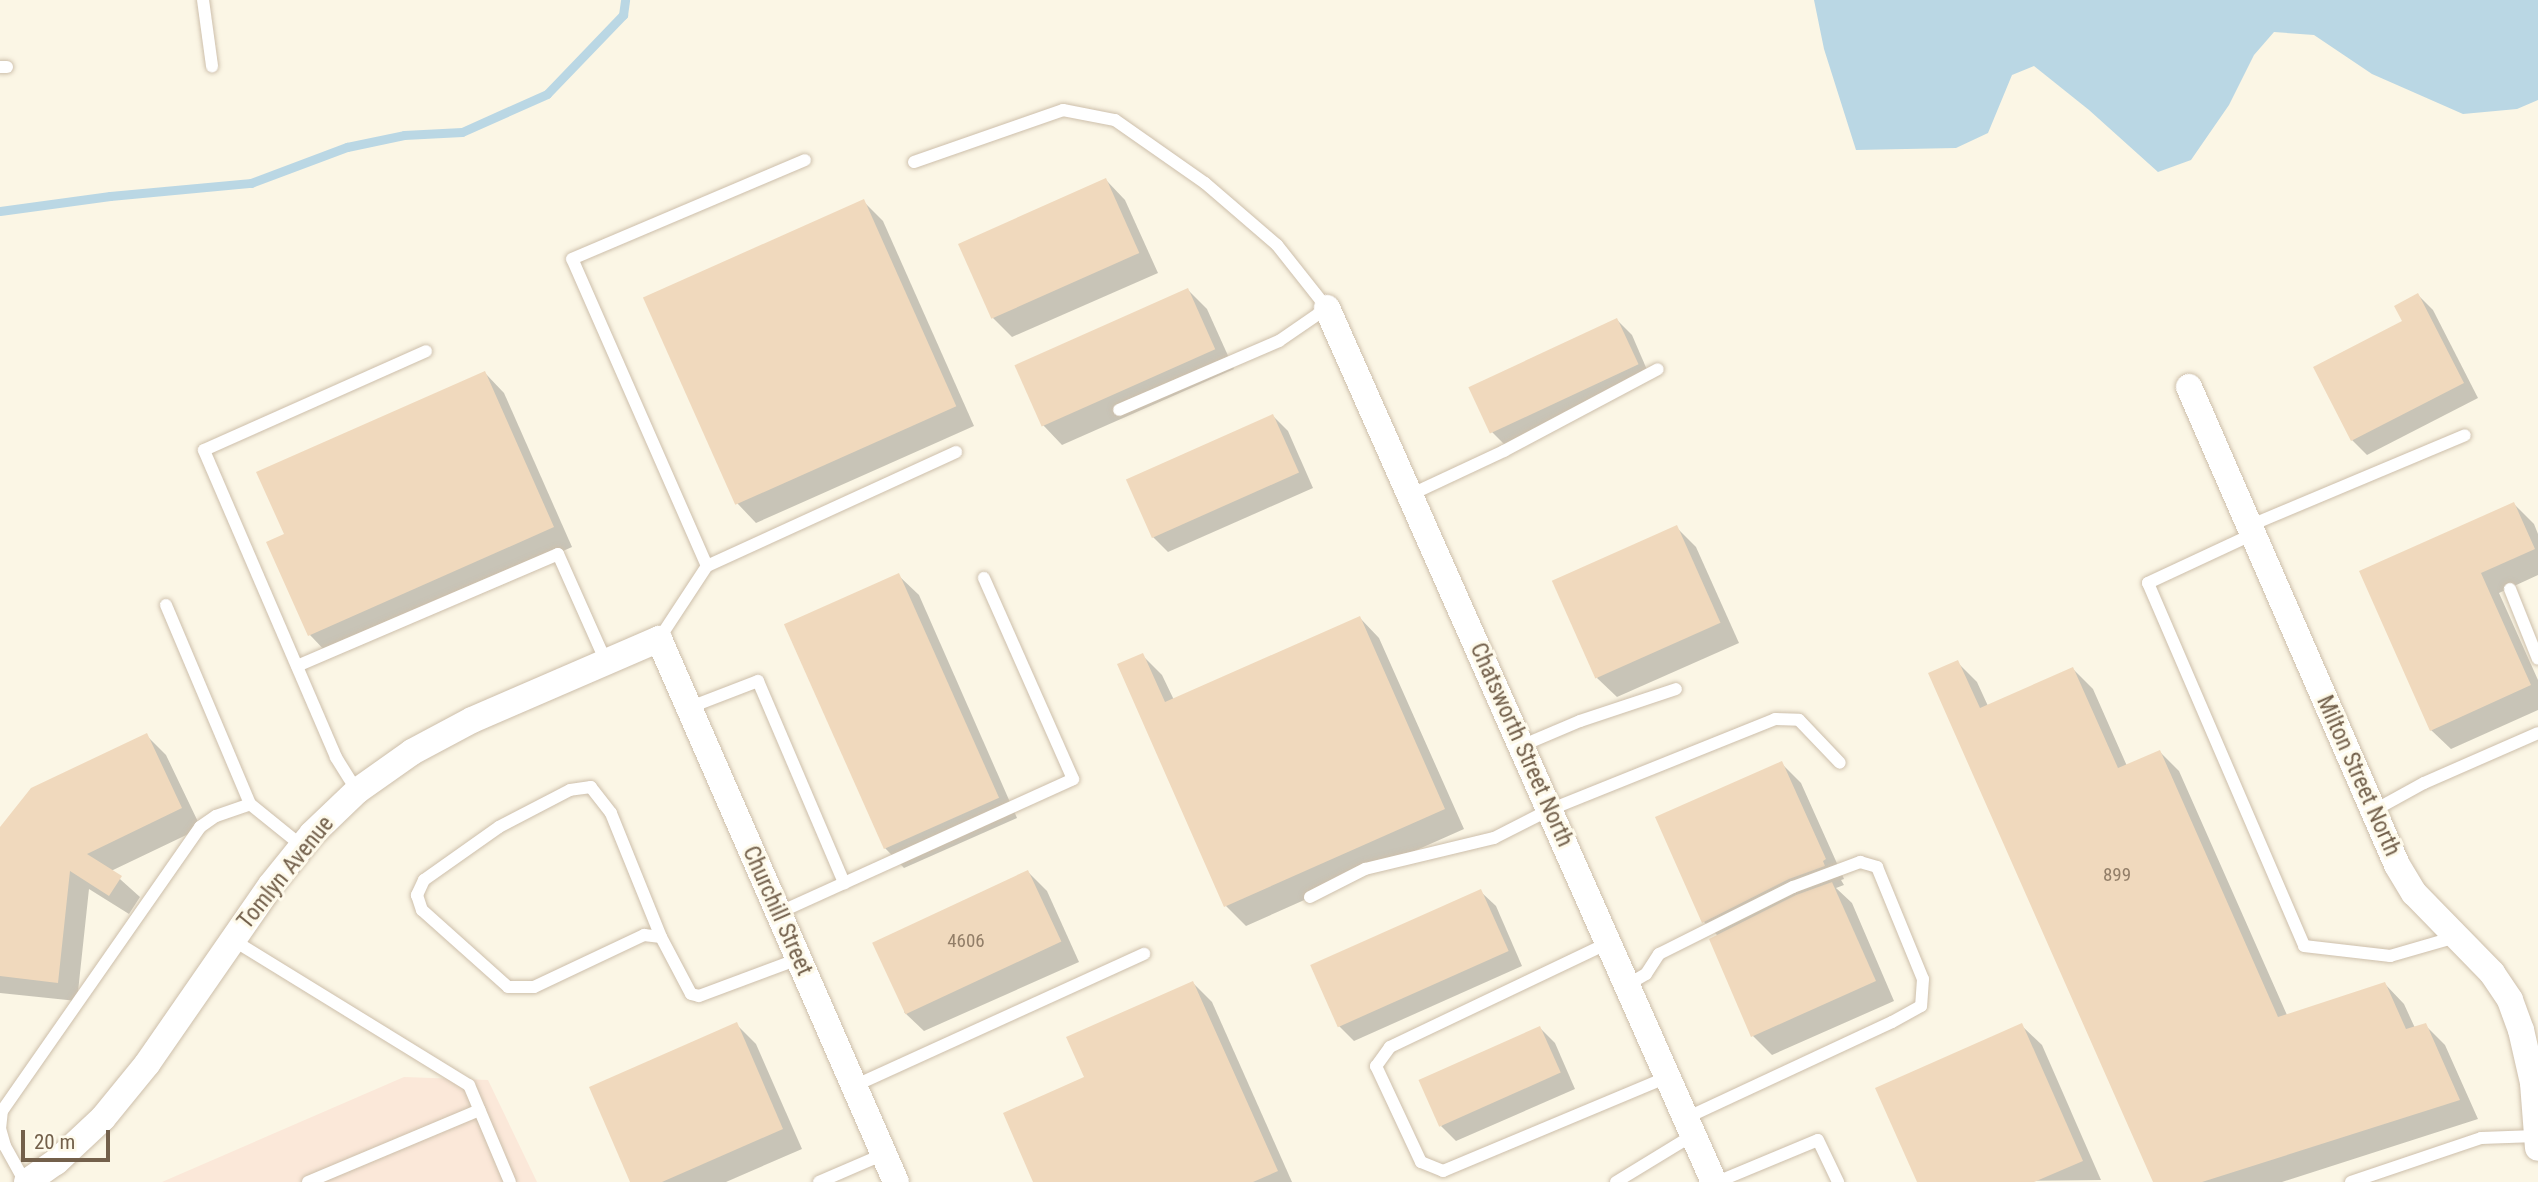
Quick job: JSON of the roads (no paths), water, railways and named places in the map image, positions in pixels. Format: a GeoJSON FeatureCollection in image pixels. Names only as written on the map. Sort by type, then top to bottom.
{"type":"FeatureCollection","features":[{"type":"Feature","properties":{"kind":"street","name":"Chatsworth Street North"},"geometry":{"type":"LineString","coordinates":[[1327,308],[1716,1182]]}},
{"type":"Feature","properties":{"kind":"street","name":"Milton Street North"},"geometry":{"type":"LineString","coordinates":[[2189,387],[2397,866],[2414,893],[2492,973],[2510,1000],[2521,1030],[2533,1083],[2537,1142]]}},
{"type":"Feature","properties":{"kind":"street","name":"Tomlyn Avenue"},"geometry":{"type":"LineString","coordinates":[[26,1182],[56,1162],[103,1118],[147,1064],[302,846],[358,791],[411,752],[472,720],[659,639]]}},
{"type":"Feature","properties":{"kind":"street","name":"Churchill Street"},"geometry":{"type":"LineString","coordinates":[[659,639],[896,1182]]}},
{"type":"Feature","properties":{"kind":"lane"},"geometry":{"type":"LineString","coordinates":[[203,0],[212,66]]}},
{"type":"Feature","properties":{"kind":"lane"},"geometry":{"type":"LineString","coordinates":[[914,162],[1063,110],[1115,120],[1205,183],[1277,245],[1327,308],[1279,341],[1119,410]]}},
{"type":"Feature","properties":{"kind":"lane"},"geometry":{"type":"LineString","coordinates":[[707,566],[572,259],[805,160]]}},
{"type":"Feature","properties":{"kind":"lane"},"geometry":{"type":"LineString","coordinates":[[358,791],[337,757],[204,450],[426,351]]}},
{"type":"Feature","properties":{"kind":"lane"},"geometry":{"type":"LineString","coordinates":[[1410,495],[1504,451],[1658,369]]}},
{"type":"Feature","properties":{"kind":"lane"},"geometry":{"type":"LineString","coordinates":[[2456,937],[2390,956],[2304,946],[2148,583],[2251,530],[2465,435]]}},
{"type":"Feature","properties":{"kind":"lane"},"geometry":{"type":"LineString","coordinates":[[659,639],[707,566],[956,452]]}},
{"type":"Feature","properties":{"kind":"lane"},"geometry":{"type":"LineString","coordinates":[[298,666],[558,554],[606,662]]}},
{"type":"Feature","properties":{"kind":"lane"},"geometry":{"type":"LineString","coordinates":[[778,913],[1073,779],[984,578]]}},
{"type":"Feature","properties":{"kind":"lane"},"geometry":{"type":"LineString","coordinates":[[2510,589],[2538,659]]}},
{"type":"Feature","properties":{"kind":"lane"},"geometry":{"type":"LineString","coordinates":[[166,605],[250,804],[302,846]]}},
{"type":"Feature","properties":{"kind":"lane"},"geometry":{"type":"LineString","coordinates":[[688,708],[758,681],[844,883]]}},
{"type":"Feature","properties":{"kind":"lane"},"geometry":{"type":"LineString","coordinates":[[1521,746],[1580,721],[1676,689]]}},
{"type":"Feature","properties":{"kind":"lane"},"geometry":{"type":"LineString","coordinates":[[1310,897],[1365,869],[1494,838],[1549,810],[1775,719],[1799,720],[1840,763]]}},
{"type":"Feature","properties":{"kind":"lane"},"geometry":{"type":"LineString","coordinates":[[2373,811],[2424,783],[2538,733]]}},
{"type":"Feature","properties":{"kind":"lane"},"geometry":{"type":"LineString","coordinates":[[662,937],[644,935],[534,987],[508,987],[422,910],[417,895],[424,880],[499,827],[570,790],[591,788],[611,813],[662,937],[691,994],[699,996],[798,959]]}},
{"type":"Feature","properties":{"kind":"lane"},"geometry":{"type":"LineString","coordinates":[[26,1182],[5,1146],[0,1129],[2,1111],[200,827],[216,816],[250,804]]}},
{"type":"Feature","properties":{"kind":"lane"},"geometry":{"type":"LineString","coordinates":[[1616,1182],[1689,1126],[1921,1006],[1923,979],[1877,867],[1860,862],[1793,887],[1660,954],[1646,974],[1627,985]]}},
{"type":"Feature","properties":{"kind":"lane"},"geometry":{"type":"LineString","coordinates":[[233,940],[469,1085],[510,1182]]}},
{"type":"Feature","properties":{"kind":"lane"},"geometry":{"type":"LineString","coordinates":[[1608,943],[1390,1047],[1376,1066],[1421,1162],[1443,1171],[1668,1077]]}},
{"type":"Feature","properties":{"kind":"lane"},"geometry":{"type":"LineString","coordinates":[[854,1086],[1144,954]]}},
{"type":"Feature","properties":{"kind":"lane"},"geometry":{"type":"LineString","coordinates":[[308,1182],[479,1110]]}},
{"type":"Feature","properties":{"kind":"lane"},"geometry":{"type":"LineString","coordinates":[[2351,1182],[2481,1138],[2537,1142]]}},
{"type":"Feature","properties":{"kind":"lane"},"geometry":{"type":"LineString","coordinates":[[1716,1182],[1818,1140],[1838,1182]]}},
{"type":"Feature","properties":{"kind":"lane"},"geometry":{"type":"LineString","coordinates":[[819,1182],[884,1154]]}},
{"type":"Feature","properties":{"kind":"water"},"geometry":{"type":"Polygon","coordinates":[[[1814,0],[2538,0],[2538,100],[2517,109],[2463,114],[2372,74],[2314,35],[2274,32],[2254,55],[2229,105],[2191,160],[2158,172],[2089,110],[2034,66],[2012,75],[1988,133],[1956,148],[1856,150],[1824,49],[1814,0]]]}},
{"type":"Feature","properties":{"kind":"waterway"},"geometry":{"type":"LineString","coordinates":[[0,211],[110,196],[251,183],[347,147],[404,135],[462,132],[547,94],[623,15],[625,0]]}}]}
